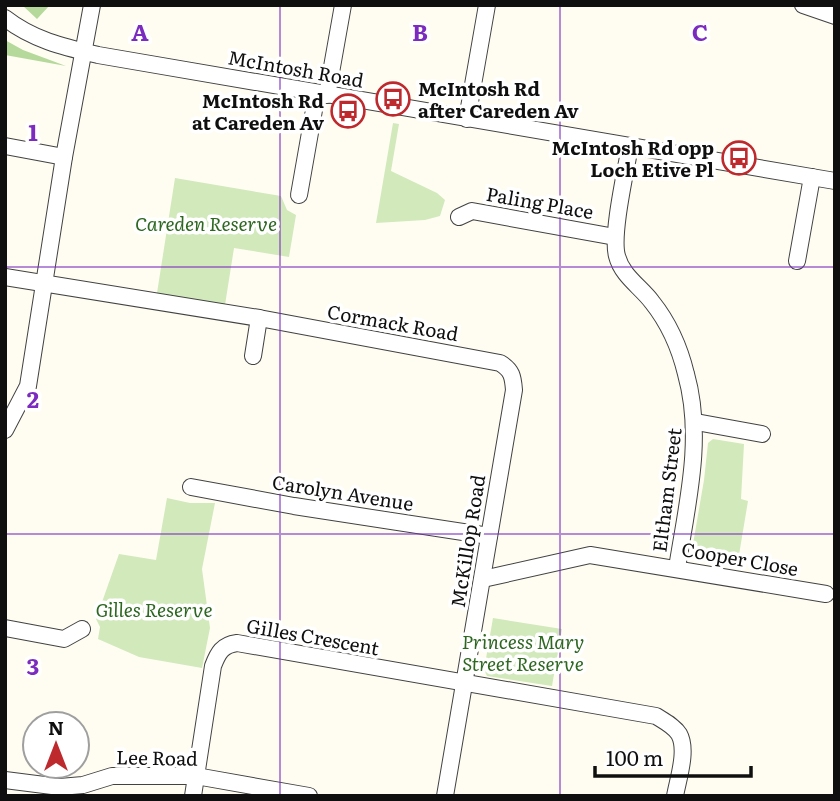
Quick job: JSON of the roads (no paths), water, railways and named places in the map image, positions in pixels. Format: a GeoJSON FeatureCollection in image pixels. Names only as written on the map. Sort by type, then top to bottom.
{"type":"FeatureCollection","features":[{"type":"Feature","properties":{"kind":"street"},"geometry":{"type":"LineString","coordinates":[[5,430],[28,386],[64,157],[92,5]]}},
{"type":"Feature","properties":{"kind":"street"},"geometry":{"type":"LineString","coordinates":[[299,195],[343,5]]}},
{"type":"Feature","properties":{"kind":"street"},"geometry":{"type":"LineString","coordinates":[[467,119],[487,5]]}},
{"type":"Feature","properties":{"kind":"street"},"geometry":{"type":"LineString","coordinates":[[803,5],[835,16]]}},
{"type":"Feature","properties":{"kind":"street","name":"McIntosh Road"},"geometry":{"type":"LineString","coordinates":[[5,18],[44,41],[82,51],[835,181]]}},
{"type":"Feature","properties":{"kind":"street"},"geometry":{"type":"LineString","coordinates":[[5,146],[64,157]]}},
{"type":"Feature","properties":{"kind":"street","name":"Eltham Street"},"geometry":{"type":"LineString","coordinates":[[631,146],[615,237],[619,263],[628,278],[659,311],[687,377],[696,422],[692,473],[677,568]]}},
{"type":"Feature","properties":{"kind":"street"},"geometry":{"type":"LineString","coordinates":[[797,261],[812,177]]}},
{"type":"Feature","properties":{"kind":"street","name":"Paling Place"},"geometry":{"type":"LineString","coordinates":[[459,217],[472,211],[615,237]]}},
{"type":"Feature","properties":{"kind":"street","name":"Cormack Road"},"geometry":{"type":"LineString","coordinates":[[5,277],[259,318],[500,363],[508,368],[513,376]]}},
{"type":"Feature","properties":{"kind":"street"},"geometry":{"type":"LineString","coordinates":[[253,356],[259,318]]}},
{"type":"Feature","properties":{"kind":"street","name":"McKillop Road"},"geometry":{"type":"LineString","coordinates":[[445,796],[514,390],[513,376]]}},
{"type":"Feature","properties":{"kind":"street"},"geometry":{"type":"LineString","coordinates":[[696,422],[762,434]]}},
{"type":"Feature","properties":{"kind":"street","name":"Carolyn Avenue"},"geometry":{"type":"LineString","coordinates":[[191,486],[294,506],[489,536]]}},
{"type":"Feature","properties":{"kind":"street","name":"Cooper Close"},"geometry":{"type":"LineString","coordinates":[[483,579],[590,555],[826,594]]}},
{"type":"Feature","properties":{"kind":"street"},"geometry":{"type":"LineString","coordinates":[[5,628],[64,639],[82,629]]}},
{"type":"Feature","properties":{"kind":"street","name":"Gilles Crescent"},"geometry":{"type":"LineString","coordinates":[[192,796],[213,666],[221,649],[227,644],[237,643],[465,683]]}},
{"type":"Feature","properties":{"kind":"street"},"geometry":{"type":"LineString","coordinates":[[465,683],[656,716],[674,728],[682,741],[675,796]]}},
{"type":"Feature","properties":{"kind":"street","name":"Lee Road"},"geometry":{"type":"LineString","coordinates":[[5,780],[60,787],[83,785],[112,776],[196,776],[309,796]]}},
{"type":"Feature","properties":{"kind":"place","name":"McIntosh Rd after Careden Av"},"geometry":{"type":"Point","coordinates":[393,99]}},
{"type":"Feature","properties":{"kind":"place","name":"McIntosh Rd at Careden Av"},"geometry":{"type":"Point","coordinates":[348,111]}},
{"type":"Feature","properties":{"kind":"place","name":"McIntosh Rd opp Loch Etive Pl"},"geometry":{"type":"Point","coordinates":[739,158]}},
{"type":"Feature","properties":{"kind":"park label","name":"Careden Reserve"},"geometry":{"type":"Point","coordinates":[206,223]}},
{"type":"Feature","properties":{"kind":"park label","name":"Gilles Reserve"},"geometry":{"type":"Point","coordinates":[154,609]}},
{"type":"Feature","properties":{"kind":"park label","name":"Princess Mary Street Reserve"},"geometry":{"type":"Point","coordinates":[523,652]}}]}
